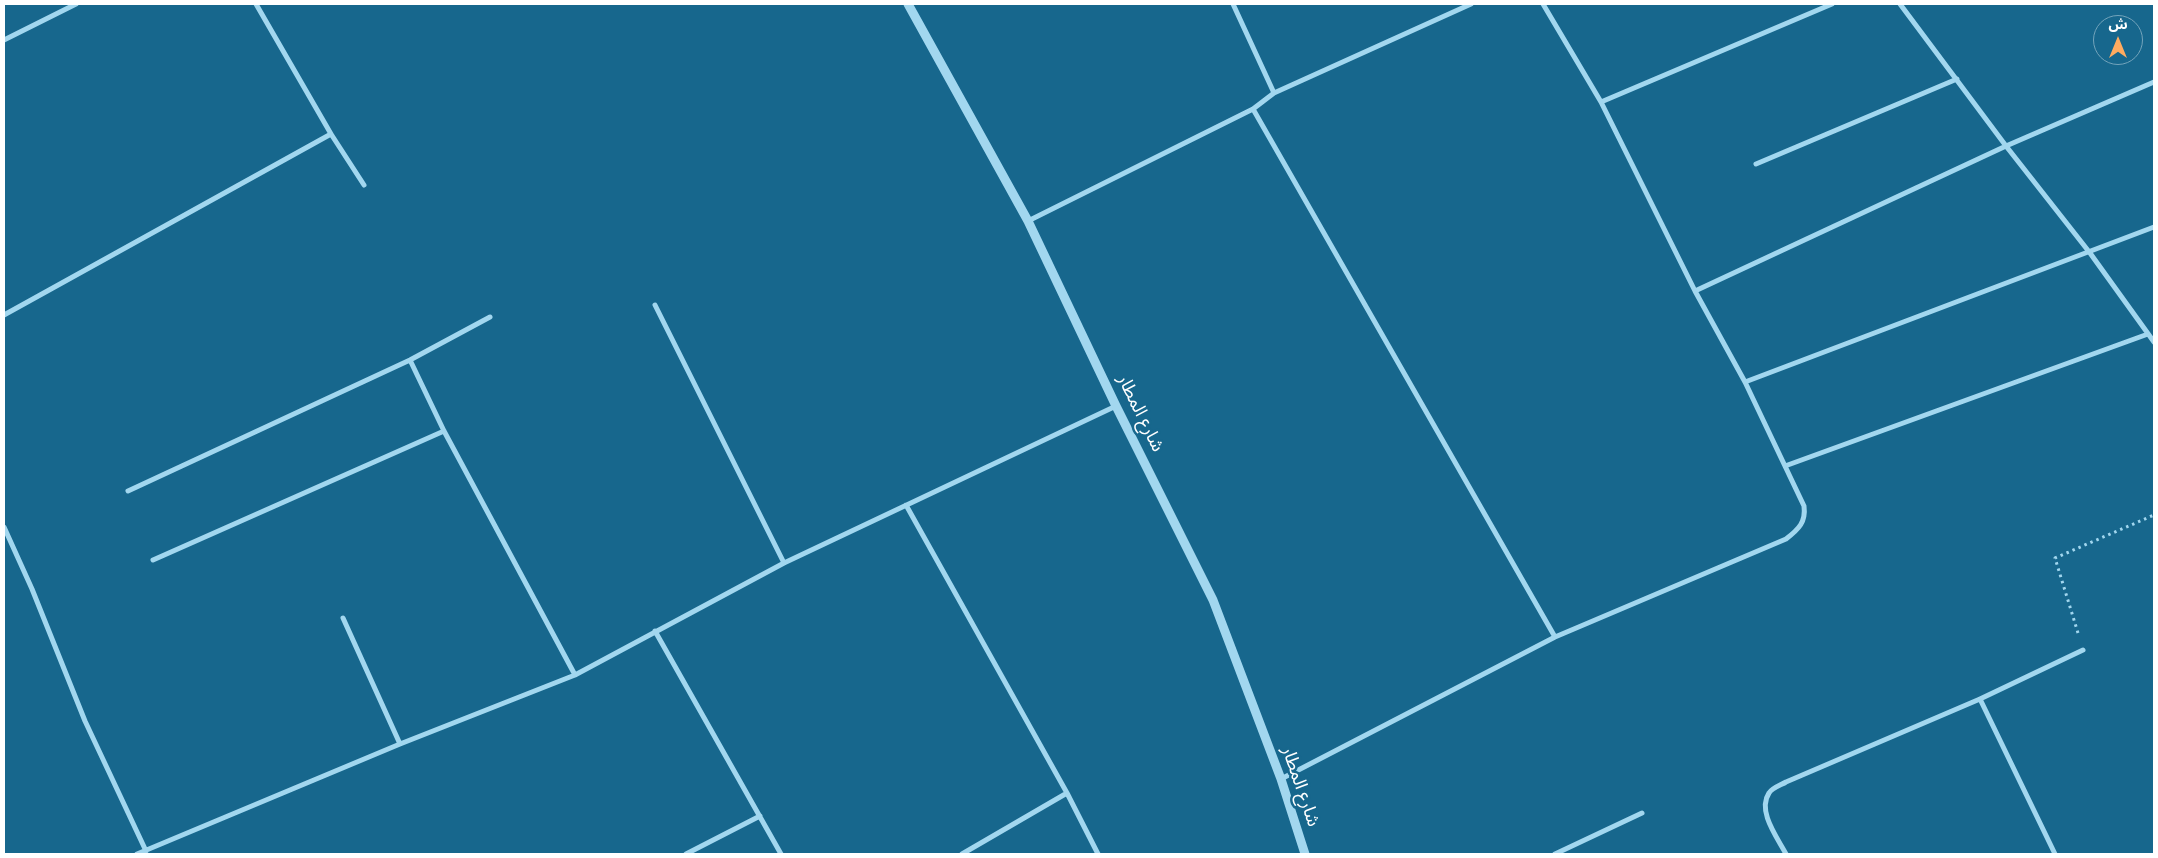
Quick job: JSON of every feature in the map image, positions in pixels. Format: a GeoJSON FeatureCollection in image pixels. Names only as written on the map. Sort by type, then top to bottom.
{"type":"FeatureCollection","features":[{"type":"Feature","properties":{"kind":"street"},"geometry":{"type":"LineString","coordinates":[[4,40],[76,4]]}},
{"type":"Feature","properties":{"kind":"street"},"geometry":{"type":"LineString","coordinates":[[256,4],[331,134],[364,185]]}},
{"type":"Feature","properties":{"kind":"street","name":"شارع المطار"},"geometry":{"type":"LineString","coordinates":[[908,4],[1028,221],[1116,406],[1213,600],[1281,780],[1305,854]]}},
{"type":"Feature","properties":{"kind":"street"},"geometry":{"type":"LineString","coordinates":[[1233,4],[1274,93]]}},
{"type":"Feature","properties":{"kind":"street"},"geometry":{"type":"LineString","coordinates":[[1028,221],[1253,109],[1274,93],[1471,4]]}},
{"type":"Feature","properties":{"kind":"street"},"geometry":{"type":"LineString","coordinates":[[1281,780],[1555,637],[1786,539],[1798,530],[1805,518],[1804,506],[1745,382],[1695,291],[1602,102],[1543,4]]}},
{"type":"Feature","properties":{"kind":"street"},"geometry":{"type":"LineString","coordinates":[[1602,102],[1832,4]]}},
{"type":"Feature","properties":{"kind":"street"},"geometry":{"type":"LineString","coordinates":[[1900,4],[2006,146],[2090,253],[2154,342]]}},
{"type":"Feature","properties":{"kind":"street"},"geometry":{"type":"LineString","coordinates":[[1756,164],[1957,79]]}},
{"type":"Feature","properties":{"kind":"street"},"geometry":{"type":"LineString","coordinates":[[1695,291],[2006,146],[2154,82]]}},
{"type":"Feature","properties":{"kind":"street"},"geometry":{"type":"LineString","coordinates":[[1253,109],[1555,637]]}},
{"type":"Feature","properties":{"kind":"street"},"geometry":{"type":"LineString","coordinates":[[4,315],[331,134]]}},
{"type":"Feature","properties":{"kind":"street"},"geometry":{"type":"LineString","coordinates":[[1745,382],[2090,253],[2154,227]]}},
{"type":"Feature","properties":{"kind":"street"},"geometry":{"type":"LineString","coordinates":[[656,305],[784,563]]}},
{"type":"Feature","properties":{"kind":"street"},"geometry":{"type":"LineString","coordinates":[[128,491],[410,360],[490,317]]}},
{"type":"Feature","properties":{"kind":"street"},"geometry":{"type":"LineString","coordinates":[[1785,466],[2148,334]]}},
{"type":"Feature","properties":{"kind":"street"},"geometry":{"type":"LineString","coordinates":[[410,360],[444,431],[576,675]]}},
{"type":"Feature","properties":{"kind":"street"},"geometry":{"type":"LineString","coordinates":[[137,854],[400,744],[576,675],[784,563],[1116,406]]}},
{"type":"Feature","properties":{"kind":"street"},"geometry":{"type":"LineString","coordinates":[[153,560],[444,431]]}},
{"type":"Feature","properties":{"kind":"street"},"geometry":{"type":"LineString","coordinates":[[906,505],[1067,793],[1098,854]]}},
{"type":"Feature","properties":{"kind":"street"},"geometry":{"type":"LineString","coordinates":[[4,527],[32,589],[85,721],[146,851]]}},
{"type":"Feature","properties":{"kind":"street"},"geometry":{"type":"LineString","coordinates":[[343,618],[400,744]]}},
{"type":"Feature","properties":{"kind":"street"},"geometry":{"type":"LineString","coordinates":[[656,631],[781,854]]}},
{"type":"Feature","properties":{"kind":"street"},"geometry":{"type":"LineString","coordinates":[[1786,854],[1768,819],[1765,803],[1770,791],[1786,782],[1980,699],[2083,650]]}},
{"type":"Feature","properties":{"kind":"street"},"geometry":{"type":"LineString","coordinates":[[1980,699],[2055,854]]}},
{"type":"Feature","properties":{"kind":"street"},"geometry":{"type":"LineString","coordinates":[[962,854],[1067,793]]}},
{"type":"Feature","properties":{"kind":"street"},"geometry":{"type":"LineString","coordinates":[[1555,854],[1642,813]]}},
{"type":"Feature","properties":{"kind":"street"},"geometry":{"type":"LineString","coordinates":[[686,854],[760,816]]}},
{"type":"Feature","properties":{"kind":"path"},"geometry":{"type":"LineString","coordinates":[[2083,650],[2055,558],[2154,514]]}}]}
